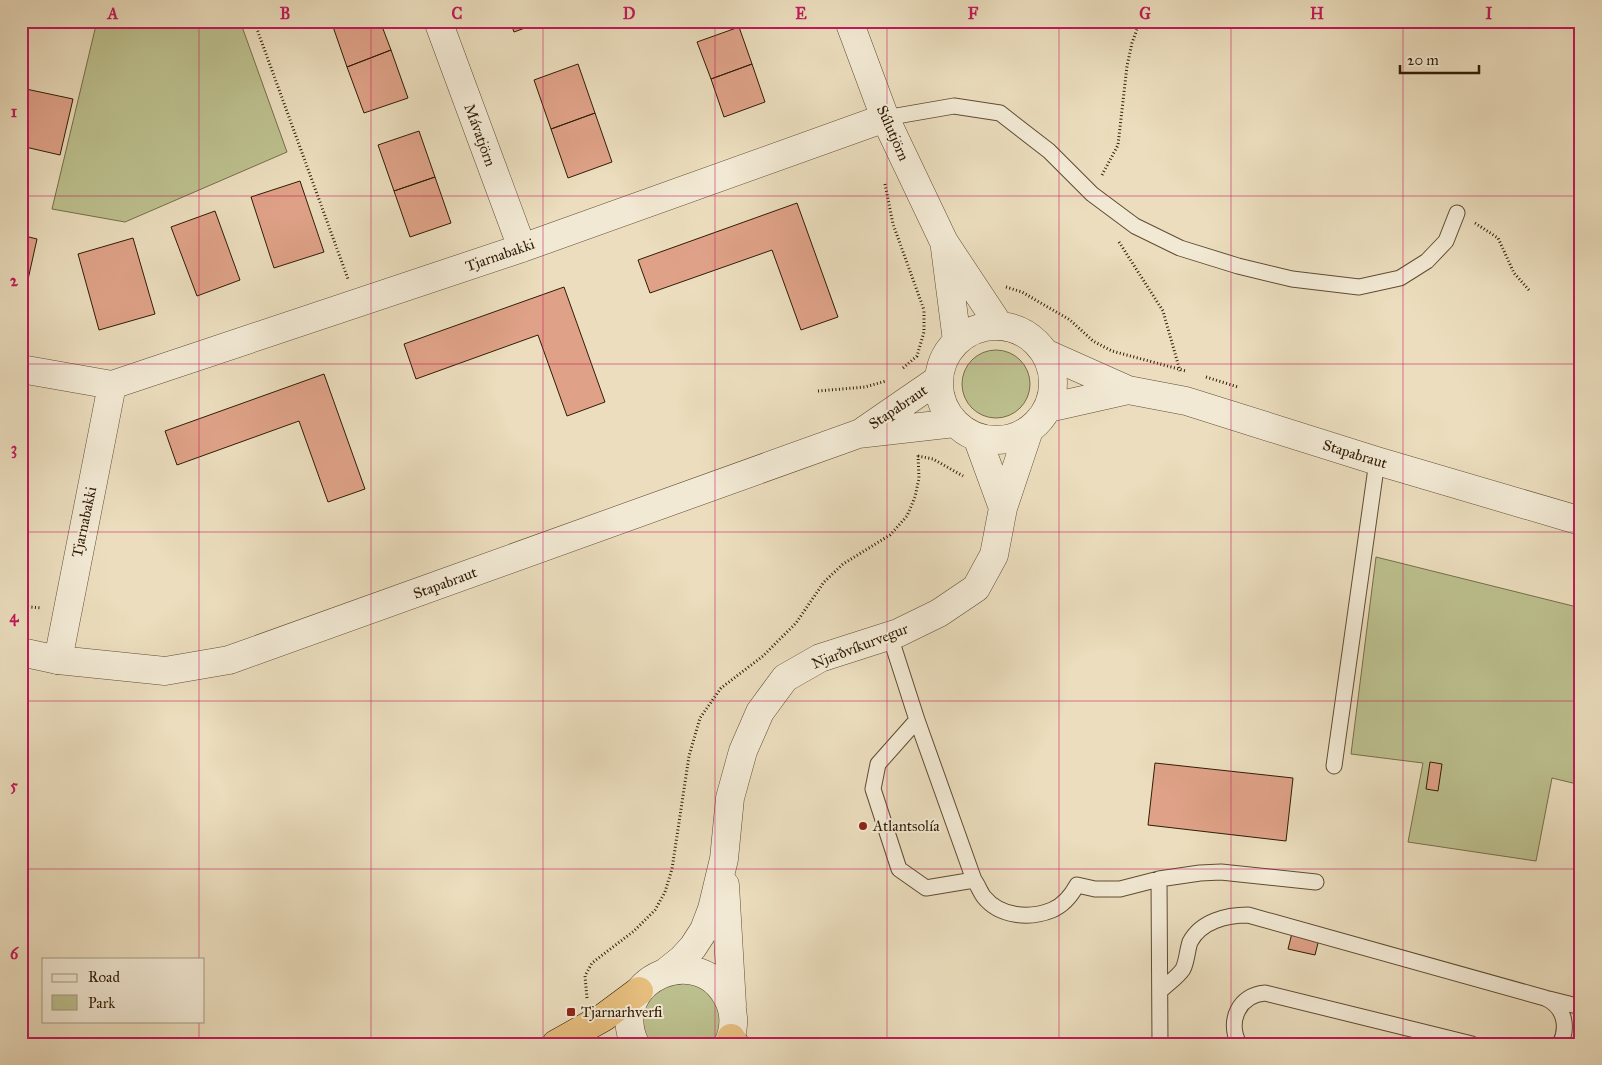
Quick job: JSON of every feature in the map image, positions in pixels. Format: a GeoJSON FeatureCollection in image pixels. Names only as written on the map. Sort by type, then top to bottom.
{"type":"FeatureCollection","features":[{"type":"Feature","properties":{"kind":"highway"},"geometry":{"type":"LineString","coordinates":[[556,1044],[604,1017],[639,991]]}},
{"type":"Feature","properties":{"kind":"street","name":"Mávatjörn"},"geometry":{"type":"LineString","coordinates":[[438,21],[522,248]]}},
{"type":"Feature","properties":{"kind":"street","name":"Súlutjörn"},"geometry":{"type":"LineString","coordinates":[[849,21],[885,118],[944,242],[999,325]]}},
{"type":"Feature","properties":{"kind":"street","name":"Tjarnabakki"},"geometry":{"type":"LineString","coordinates":[[21,368],[112,385],[522,248],[885,118]]}},
{"type":"Feature","properties":{"kind":"street","name":"Súlutjörn"},"geometry":{"type":"LineString","coordinates":[[944,242],[957,341]]}},
{"type":"Feature","properties":{"kind":"street","name":"Stapabraut"},"geometry":{"type":"LineString","coordinates":[[858,434],[966,430],[995,440],[1012,438],[1029,430],[1040,420],[1048,408],[1053,389],[1052,370],[1045,353],[1033,339],[1017,329],[999,325],[984,327],[970,332],[957,341],[941,365],[938,379],[940,395],[945,410],[966,430]]}},
{"type":"Feature","properties":{"kind":"street","name":"Stapabraut"},"geometry":{"type":"LineString","coordinates":[[1045,353],[1128,390],[1186,401],[1377,461],[1581,521]]}},
{"type":"Feature","properties":{"kind":"street","name":"Stapabraut"},"geometry":{"type":"LineString","coordinates":[[21,652],[58,660],[166,671],[230,660],[858,434],[938,379]]}},
{"type":"Feature","properties":{"kind":"street","name":"Tjarnabakki"},"geometry":{"type":"LineString","coordinates":[[58,660],[112,385]]}},
{"type":"Feature","properties":{"kind":"street","name":"Stapabraut"},"geometry":{"type":"LineString","coordinates":[[1048,408],[1128,390]]}},
{"type":"Feature","properties":{"kind":"street"},"geometry":{"type":"LineString","coordinates":[[966,430],[1003,508]]}},
{"type":"Feature","properties":{"kind":"street","name":"Njarðvíkurvegur"},"geometry":{"type":"LineString","coordinates":[[639,991],[651,979],[667,971],[682,960],[704,930],[712,909],[724,859],[730,798],[742,751],[760,712],[785,678],[820,658],[890,636],[939,613],[976,588],[994,555],[1003,508],[1029,430]]}},
{"type":"Feature","properties":{"kind":"street","name":"Njarðvíkurvegur"},"geometry":{"type":"LineString","coordinates":[[724,859],[733,1024],[731,1042]]}},
{"type":"Feature","properties":{"kind":"street","name":"Njarðvíkurvegur"},"geometry":{"type":"LineString","coordinates":[[667,971],[684,969],[700,973],[715,981],[726,994],[732,1010]]}},
{"type":"Feature","properties":{"kind":"street"},"geometry":{"type":"LineString","coordinates":[[635,1044],[631,1036],[629,1020],[632,1005],[639,991]]}},
{"type":"Feature","properties":{"kind":"lane"},"geometry":{"type":"LineString","coordinates":[[885,118],[954,106],[1000,114],[1049,151],[1092,194],[1135,226],[1180,248],[1238,266],[1292,279],[1359,287],[1400,278],[1427,261],[1446,241],[1457,213]]}},
{"type":"Feature","properties":{"kind":"lane"},"geometry":{"type":"LineString","coordinates":[[1334,766],[1377,461]]}},
{"type":"Feature","properties":{"kind":"lane"},"geometry":{"type":"LineString","coordinates":[[890,636],[917,720],[974,880],[984,897],[993,905],[1004,911],[1029,915],[1054,910],[1070,896],[1077,886],[1095,889],[1120,888],[1159,879],[1200,873],[1221,872],[1316,882]]}},
{"type":"Feature","properties":{"kind":"lane"},"geometry":{"type":"LineString","coordinates":[[917,720],[878,764],[873,789],[898,869],[926,888],[974,880]]}},
{"type":"Feature","properties":{"kind":"lane"},"geometry":{"type":"LineString","coordinates":[[1159,879],[1160,1044]]}},
{"type":"Feature","properties":{"kind":"lane"},"geometry":{"type":"LineString","coordinates":[[1160,990],[1182,970],[1191,942],[1201,929],[1223,917],[1248,915],[1581,1007]]}},
{"type":"Feature","properties":{"kind":"lane"},"geometry":{"type":"LineString","coordinates":[[1239,1044],[1234,1025],[1235,1016],[1239,1008],[1252,996],[1270,993],[1472,1044]]}},
{"type":"Feature","properties":{"kind":"lane"},"geometry":{"type":"LineString","coordinates":[[1545,998],[1553,1002],[1563,1015],[1565,1028],[1560,1044]]}},
{"type":"Feature","properties":{"kind":"path"},"geometry":{"type":"LineString","coordinates":[[254,21],[357,303]]}},
{"type":"Feature","properties":{"kind":"path"},"geometry":{"type":"LineString","coordinates":[[884,178],[893,224],[924,310]]}},
{"type":"Feature","properties":{"kind":"path"},"geometry":{"type":"LineString","coordinates":[[1457,213],[1484,227],[1498,238],[1514,273],[1529,290]]}},
{"type":"Feature","properties":{"kind":"path"},"geometry":{"type":"LineString","coordinates":[[918,456],[932,459],[967,477]]}},
{"type":"Feature","properties":{"kind":"green space"},"geometry":{"type":"Polygon","coordinates":[[[97,21],[240,21],[287,152],[125,222],[52,209],[97,21]]]}},
{"type":"Feature","properties":{"kind":"green space"},"geometry":{"type":"Polygon","coordinates":[[[1003,350],[1015,356],[1024,365],[1030,377],[1028,397],[1020,408],[1003,418],[989,418],[972,408],[964,397],[962,377],[972,360],[983,352],[1003,350]]]}},
{"type":"Feature","properties":{"kind":"green space"},"geometry":{"type":"Polygon","coordinates":[[[1376,557],[1581,608],[1581,785],[1552,778],[1536,861],[1408,842],[1423,763],[1351,754],[1376,557]]]}},
{"type":"Feature","properties":{"kind":"green space"},"geometry":{"type":"Polygon","coordinates":[[[684,978],[710,990],[724,1015],[717,1044],[646,1044],[641,1007],[648,995],[684,978]]]}},
{"type":"Feature","properties":{"kind":"building"},"geometry":{"type":"Polygon","coordinates":[[[331,21],[380,21],[391,50],[347,67],[331,21]]]}},
{"type":"Feature","properties":{"kind":"building"},"geometry":{"type":"Polygon","coordinates":[[[510,21],[544,21],[514,32],[510,21]]]}},
{"type":"Feature","properties":{"kind":"building"},"geometry":{"type":"Polygon","coordinates":[[[739,27],[752,64],[711,79],[697,42],[739,27]]]}},
{"type":"Feature","properties":{"kind":"building"},"geometry":{"type":"Polygon","coordinates":[[[391,50],[408,98],[364,113],[347,67],[391,50]]]}},
{"type":"Feature","properties":{"kind":"building"},"geometry":{"type":"Polygon","coordinates":[[[578,64],[595,113],[551,129],[534,80],[578,64]]]}},
{"type":"Feature","properties":{"kind":"building"},"geometry":{"type":"Polygon","coordinates":[[[752,64],[765,102],[724,117],[711,79],[752,64]]]}},
{"type":"Feature","properties":{"kind":"building"},"geometry":{"type":"Polygon","coordinates":[[[26,89],[73,99],[60,155],[21,146],[21,109],[26,89]]]}},
{"type":"Feature","properties":{"kind":"building"},"geometry":{"type":"Polygon","coordinates":[[[595,113],[612,162],[568,178],[551,129],[595,113]]]}},
{"type":"Feature","properties":{"kind":"building"},"geometry":{"type":"Polygon","coordinates":[[[419,131],[435,177],[394,191],[378,145],[419,131]]]}},
{"type":"Feature","properties":{"kind":"building"},"geometry":{"type":"Polygon","coordinates":[[[435,177],[451,223],[410,237],[394,191],[435,177]]]}},
{"type":"Feature","properties":{"kind":"building"},"geometry":{"type":"Polygon","coordinates":[[[300,181],[324,252],[274,268],[251,197],[300,181]]]}},
{"type":"Feature","properties":{"kind":"building"},"geometry":{"type":"Polygon","coordinates":[[[797,203],[838,317],[801,330],[772,250],[650,293],[638,260],[797,203]]]}},
{"type":"Feature","properties":{"kind":"building"},"geometry":{"type":"Polygon","coordinates":[[[215,211],[240,280],[197,296],[171,227],[215,211]]]}},
{"type":"Feature","properties":{"kind":"building"},"geometry":{"type":"Polygon","coordinates":[[[21,235],[37,239],[25,293],[21,292],[21,235]]]}},
{"type":"Feature","properties":{"kind":"building"},"geometry":{"type":"Polygon","coordinates":[[[133,238],[155,314],[99,330],[78,254],[133,238]]]}},
{"type":"Feature","properties":{"kind":"building"},"geometry":{"type":"Polygon","coordinates":[[[564,287],[605,402],[567,416],[538,335],[416,379],[404,344],[564,287]]]}},
{"type":"Feature","properties":{"kind":"building"},"geometry":{"type":"Polygon","coordinates":[[[324,374],[365,489],[328,502],[299,421],[177,465],[165,431],[324,374]]]}},
{"type":"Feature","properties":{"kind":"building"},"geometry":{"type":"Polygon","coordinates":[[[1430,762],[1442,764],[1438,791],[1426,789],[1430,762]]]}},
{"type":"Feature","properties":{"kind":"building"},"geometry":{"type":"Polygon","coordinates":[[[1155,763],[1293,778],[1286,841],[1148,825],[1155,763]]]}},
{"type":"Feature","properties":{"kind":"building"},"geometry":{"type":"Polygon","coordinates":[[[1293,929],[1320,935],[1315,955],[1288,949],[1293,929]]]}},
{"type":"Feature","properties":{"kind":"place","name":"Atlantsolía"},"geometry":{"type":"Point","coordinates":[863,826]}},
{"type":"Feature","properties":{"kind":"place","name":"Tjarnarhverfi"},"geometry":{"type":"Point","coordinates":[571,1012]}}]}
